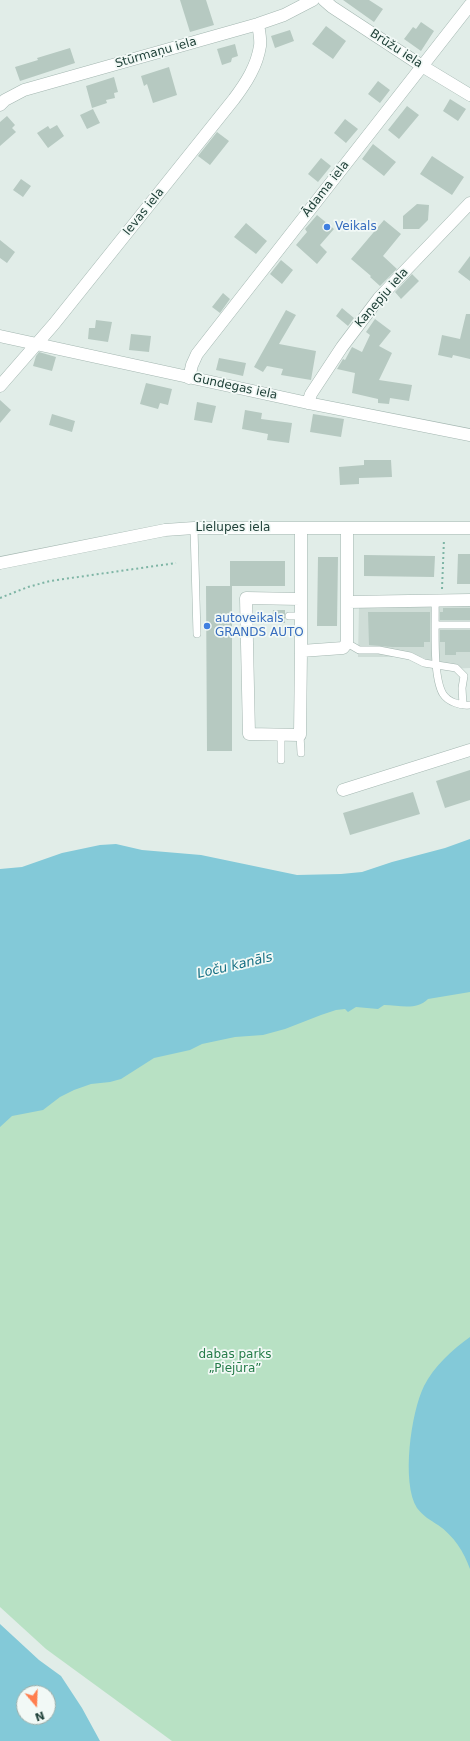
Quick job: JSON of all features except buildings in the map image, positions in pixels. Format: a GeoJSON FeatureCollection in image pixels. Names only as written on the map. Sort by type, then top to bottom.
{"type":"FeatureCollection","features":[{"type":"Feature","properties":{"kind":"street","name":"Stūrmaņu iela"},"geometry":{"type":"LineString","coordinates":[[0,105],[5,100],[24,90],[258,24],[284,15],[313,0]]}},
{"type":"Feature","properties":{"kind":"street","name":"Brūžu iela"},"geometry":{"type":"LineString","coordinates":[[324,0],[422,66],[470,95]]}},
{"type":"Feature","properties":{"kind":"street","name":"Ādama iela"},"geometry":{"type":"LineString","coordinates":[[189,378],[192,365],[197,354],[470,5]]}},
{"type":"Feature","properties":{"kind":"street","name":"Ievas iela"},"geometry":{"type":"LineString","coordinates":[[0,386],[37,344],[246,83],[260,45],[258,24]]}},
{"type":"Feature","properties":{"kind":"street","name":"Kaņepju iela"},"geometry":{"type":"LineString","coordinates":[[308,403],[312,394],[342,347],[379,298],[470,203]]}},
{"type":"Feature","properties":{"kind":"street","name":"Gundegas iela"},"geometry":{"type":"LineString","coordinates":[[0,336],[189,378],[470,435]]}},
{"type":"Feature","properties":{"kind":"street","name":"Lielupes iela"},"geometry":{"type":"LineString","coordinates":[[0,563],[165,530],[194,528],[470,528]]}},
{"type":"Feature","properties":{"kind":"street"},"geometry":{"type":"LineString","coordinates":[[300,599],[246,598],[249,734],[300,735],[301,651],[295,616],[300,599],[301,528]]}},
{"type":"Feature","properties":{"kind":"street"},"geometry":{"type":"LineString","coordinates":[[301,651],[343,648],[347,643],[347,528]]}},
{"type":"Feature","properties":{"kind":"street"},"geometry":{"type":"LineString","coordinates":[[348,602],[470,600]]}},
{"type":"Feature","properties":{"kind":"street"},"geometry":{"type":"LineString","coordinates":[[343,790],[470,750]]}},
{"type":"Feature","properties":{"kind":"lane"},"geometry":{"type":"LineString","coordinates":[[194,528],[197,634]]}},
{"type":"Feature","properties":{"kind":"lane"},"geometry":{"type":"LineString","coordinates":[[347,643],[359,650],[379,650],[410,656],[424,663],[436,665],[456,668],[467,674],[462,688],[467,705],[459,706],[443,694],[437,676],[436,665],[436,625],[438,600]]}},
{"type":"Feature","properties":{"kind":"lane"},"geometry":{"type":"LineString","coordinates":[[436,625],[470,625]]}},
{"type":"Feature","properties":{"kind":"lane"},"geometry":{"type":"LineString","coordinates":[[281,735],[281,760]]}},
{"type":"Feature","properties":{"kind":"lane"},"geometry":{"type":"LineString","coordinates":[[300,735],[301,753]]}},
{"type":"Feature","properties":{"kind":"path"},"geometry":{"type":"LineString","coordinates":[[438,600],[445,528]]}},
{"type":"Feature","properties":{"kind":"path"},"geometry":{"type":"LineString","coordinates":[[0,598],[28,587],[50,581],[176,563]]}},
{"type":"Feature","properties":{"kind":"shaded area"},"geometry":{"type":"Polygon","coordinates":[[[470,603],[470,668],[448,669],[421,657],[358,657],[359,605],[470,603]]]}},
{"type":"Feature","properties":{"kind":"green space","name":"dabas parks „Piejūra”"},"geometry":{"type":"Polygon","coordinates":[[[470,983],[470,1741],[172,1741],[46,1649],[0,1607],[0,1117],[151,1046],[277,1013],[470,983]]]}},
{"type":"Feature","properties":{"kind":"water","name":"Loču kanāls"},"geometry":{"type":"Polygon","coordinates":[[[470,839],[470,992],[428,999],[423,1003],[413,1006],[384,1005],[378,1009],[356,1007],[348,1012],[345,1009],[336,1010],[285,1029],[263,1035],[235,1037],[202,1044],[190,1050],[154,1058],[121,1079],[91,1084],[74,1090],[60,1097],[43,1110],[12,1116],[0,1127],[0,869],[22,867],[62,853],[100,845],[116,844],[142,850],[201,855],[297,875],[341,874],[362,872],[392,862],[445,848],[470,839]]]}},
{"type":"Feature","properties":{"kind":"water"},"geometry":{"type":"Polygon","coordinates":[[[470,1337],[470,1569],[465,1556],[454,1539],[444,1529],[424,1516],[417,1508],[412,1497],[409,1465],[415,1413],[424,1386],[444,1359],[470,1337]]]}},
{"type":"Feature","properties":{"kind":"water"},"geometry":{"type":"Polygon","coordinates":[[[0,1624],[39,1660],[61,1676],[82,1708],[100,1741],[0,1741],[0,1624]]]}},
{"type":"Feature","properties":{"kind":"place","name":"Veikals"},"geometry":{"type":"Point","coordinates":[327,227]}},
{"type":"Feature","properties":{"kind":"place","name":"autoveikals GRANDS AUTO"},"geometry":{"type":"Point","coordinates":[207,626]}}]}
